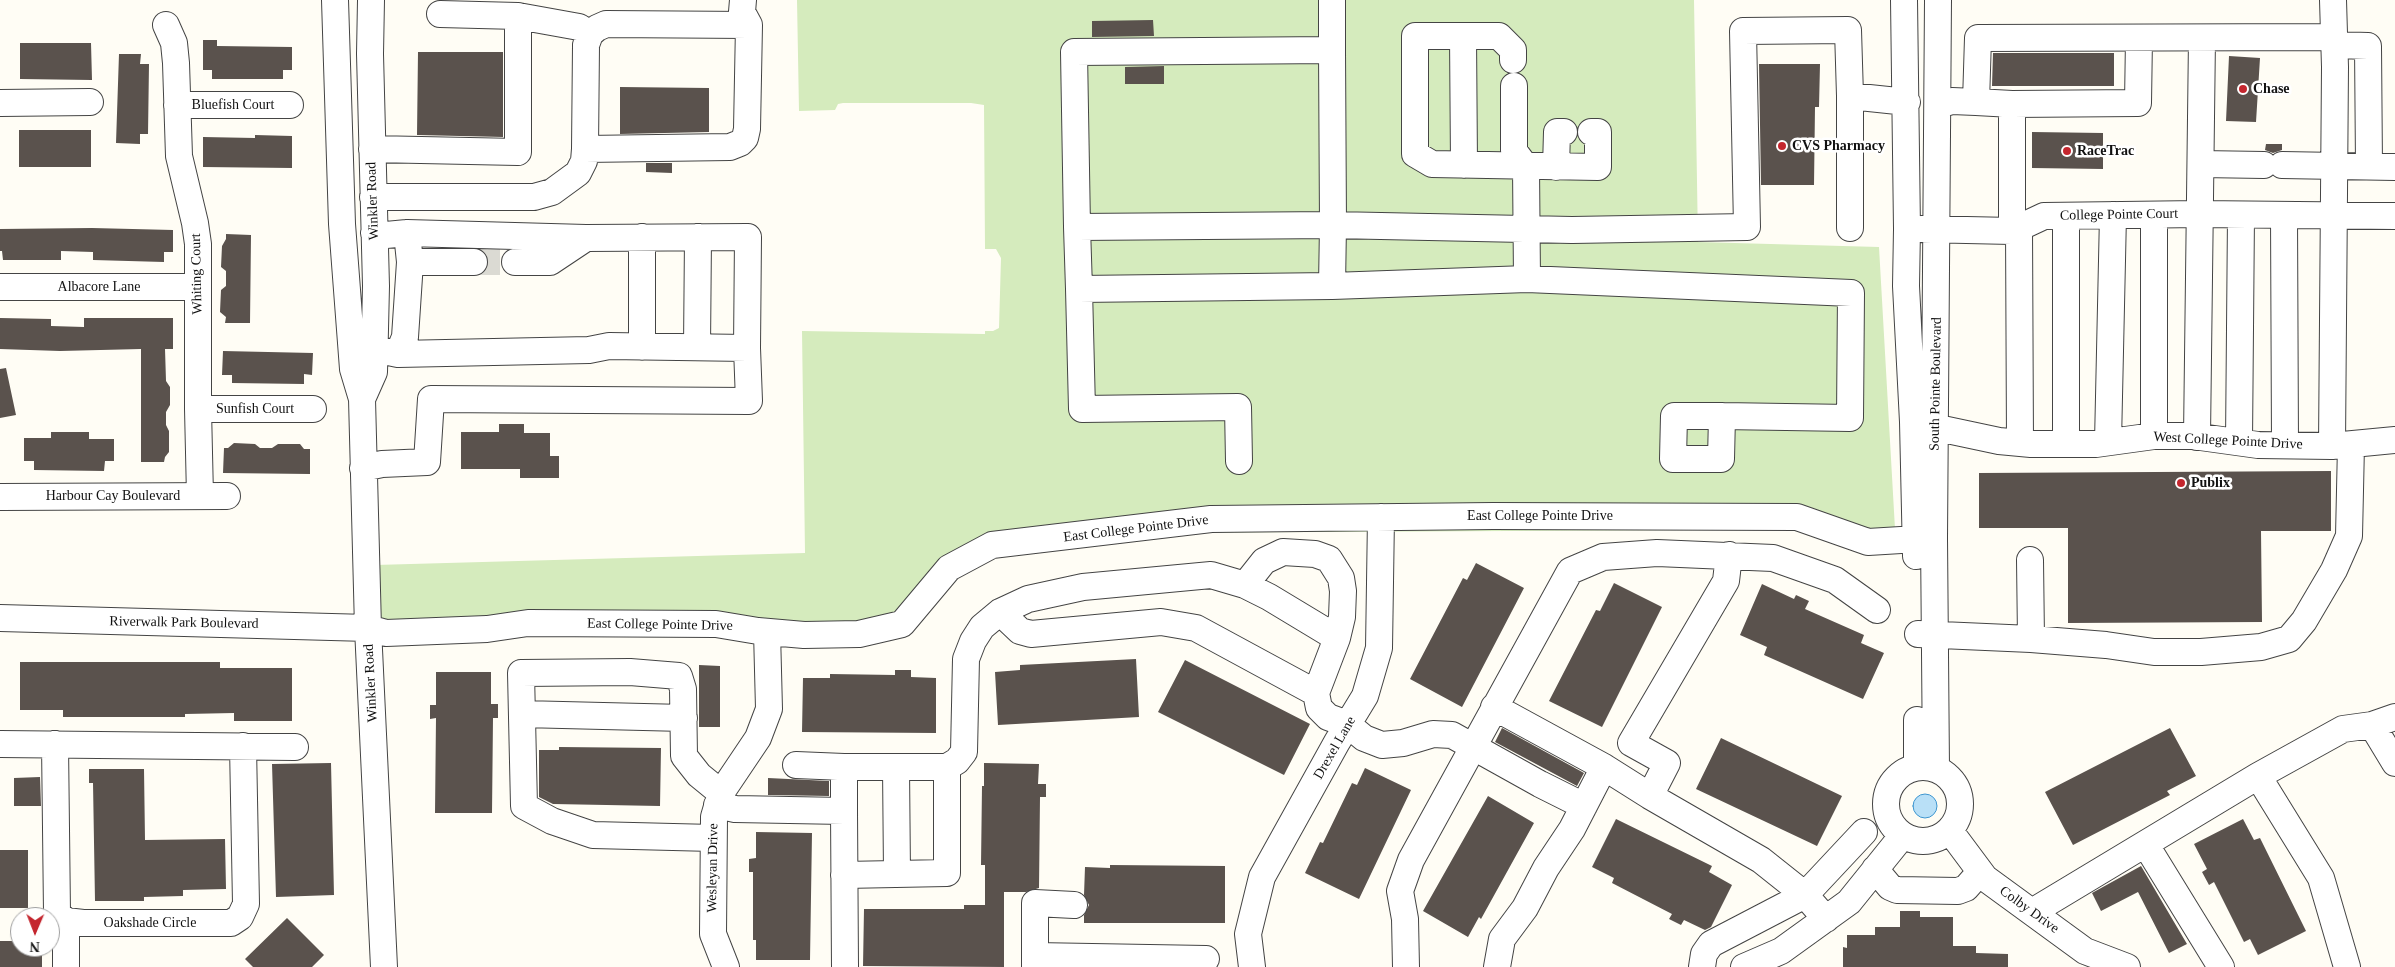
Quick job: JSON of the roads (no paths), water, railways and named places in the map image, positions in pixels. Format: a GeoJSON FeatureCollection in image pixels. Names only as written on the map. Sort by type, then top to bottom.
{"type":"FeatureCollection","features":[{"type":"Feature","properties":{"kind":"street","name":"Winkler Road"},"geometry":{"type":"LineString","coordinates":[[335,0],[338,124],[353,370],[362,399],[368,628],[384,967]]}},
{"type":"Feature","properties":{"kind":"street","name":"Winkler Road"},"geometry":{"type":"LineString","coordinates":[[362,399],[386,351],[374,233],[371,0]]}},
{"type":"Feature","properties":{"kind":"street"},"geometry":{"type":"LineString","coordinates":[[585,149],[730,147],[740,143],[747,129],[749,25],[742,12],[743,0]]}},
{"type":"Feature","properties":{"kind":"street"},"geometry":{"type":"LineString","coordinates":[[1332,0],[1332,286]]}},
{"type":"Feature","properties":{"kind":"street","name":"South Pointe Boulevard"},"geometry":{"type":"LineString","coordinates":[[1904,0],[1907,102],[1906,286],[1924,425]]}},
{"type":"Feature","properties":{"kind":"street","name":"South Pointe Boulevard"},"geometry":{"type":"LineString","coordinates":[[1927,767],[1924,425],[1938,229],[1938,0]]}},
{"type":"Feature","properties":{"kind":"street"},"geometry":{"type":"LineString","coordinates":[[1926,635],[2031,639],[2106,645],[2154,652],[2201,652],[2261,647],[2289,639],[2304,621],[2334,570],[2349,536],[2341,445],[2333,215],[2333,0]]}},
{"type":"Feature","properties":{"kind":"street"},"geometry":{"type":"LineString","coordinates":[[440,14],[518,16],[580,27],[590,34]]}},
{"type":"Feature","properties":{"kind":"street"},"geometry":{"type":"LineString","coordinates":[[372,149],[518,152],[518,16]]}},
{"type":"Feature","properties":{"kind":"street"},"geometry":{"type":"LineString","coordinates":[[373,197],[534,197],[552,192],[578,173],[584,161],[586,45],[590,34],[606,24],[749,25]]}},
{"type":"Feature","properties":{"kind":"street","name":"Whiting Court"},"geometry":{"type":"LineString","coordinates":[[166,25],[174,43],[179,156],[196,223],[200,496]]}},
{"type":"Feature","properties":{"kind":"street"},"geometry":{"type":"LineString","coordinates":[[1077,227],[1333,224],[1527,229],[1747,227],[1743,31],[1848,30],[1850,228]]}},
{"type":"Feature","properties":{"kind":"street"},"geometry":{"type":"LineString","coordinates":[[1513,60],[1513,50],[1499,36],[1414,36],[1415,154],[1432,164],[1598,167],[1598,132],[1591,132]]}},
{"type":"Feature","properties":{"kind":"street"},"geometry":{"type":"LineString","coordinates":[[1463,36],[1464,165]]}},
{"type":"Feature","properties":{"kind":"street"},"geometry":{"type":"LineString","coordinates":[[1976,102],[1978,38],[2202,38],[2334,41],[2368,46],[2368,166]]}},
{"type":"Feature","properties":{"kind":"street"},"geometry":{"type":"LineString","coordinates":[[1938,105],[1952,101],[2012,104],[2138,103],[2139,38]]}},
{"type":"Feature","properties":{"kind":"street"},"geometry":{"type":"LineString","coordinates":[[2197,437],[2198,214],[2201,164],[2202,38]]}},
{"type":"Feature","properties":{"kind":"street"},"geometry":{"type":"LineString","coordinates":[[1239,462],[1238,407],[1082,409],[1074,52],[1332,50]]}},
{"type":"Feature","properties":{"kind":"street"},"geometry":{"type":"LineString","coordinates":[[1514,86],[1514,151],[1526,166],[1527,279]]}},
{"type":"Feature","properties":{"kind":"street"},"geometry":{"type":"LineString","coordinates":[[1850,96],[1907,102]]}},
{"type":"Feature","properties":{"kind":"street"},"geometry":{"type":"LineString","coordinates":[[0,103],[90,102]]}},
{"type":"Feature","properties":{"kind":"street"},"geometry":{"type":"LineString","coordinates":[[2012,104],[2020,443]]}},
{"type":"Feature","properties":{"kind":"street","name":"Bluefish Court"},"geometry":{"type":"LineString","coordinates":[[176,105],[290,105]]}},
{"type":"Feature","properties":{"kind":"street"},"geometry":{"type":"LineString","coordinates":[[1556,167],[1557,132],[1564,132]]}},
{"type":"Feature","properties":{"kind":"street"},"geometry":{"type":"LineString","coordinates":[[2201,164],[2395,167]]}},
{"type":"Feature","properties":{"kind":"street","name":"College Pointe Court"},"geometry":{"type":"LineString","coordinates":[[1907,229],[2015,229],[2044,216],[2198,214],[2395,216]]}},
{"type":"Feature","properties":{"kind":"street"},"geometry":{"type":"LineString","coordinates":[[2108,442],[2113,215]]}},
{"type":"Feature","properties":{"kind":"street"},"geometry":{"type":"LineString","coordinates":[[2154,215],[2154,436]]}},
{"type":"Feature","properties":{"kind":"street"},"geometry":{"type":"LineString","coordinates":[[2239,442],[2241,215]]}},
{"type":"Feature","properties":{"kind":"street"},"geometry":{"type":"LineString","coordinates":[[2284,215],[2285,445]]}},
{"type":"Feature","properties":{"kind":"street"},"geometry":{"type":"LineString","coordinates":[[2066,216],[2066,444]]}},
{"type":"Feature","properties":{"kind":"street"},"geometry":{"type":"LineString","coordinates":[[363,468],[382,464],[427,462],[431,399],[749,401],[747,348],[748,237],[586,238],[407,233],[386,235],[374,233]]}},
{"type":"Feature","properties":{"kind":"street"},"geometry":{"type":"LineString","coordinates":[[386,351],[405,337],[410,262],[407,233]]}},
{"type":"Feature","properties":{"kind":"street"},"geometry":{"type":"LineString","coordinates":[[642,237],[642,346]]}},
{"type":"Feature","properties":{"kind":"street"},"geometry":{"type":"LineString","coordinates":[[697,348],[698,237]]}},
{"type":"Feature","properties":{"kind":"street"},"geometry":{"type":"LineString","coordinates":[[515,262],[550,262],[586,238]]}},
{"type":"Feature","properties":{"kind":"street"},"geometry":{"type":"LineString","coordinates":[[410,262],[474,262]]}},
{"type":"Feature","properties":{"kind":"street"},"geometry":{"type":"LineString","coordinates":[[1079,289],[1332,286],[1527,279],[1851,293],[1850,418],[1722,416]]}},
{"type":"Feature","properties":{"kind":"street","name":"Albacore Lane"},"geometry":{"type":"LineString","coordinates":[[0,287],[198,287]]}},
{"type":"Feature","properties":{"kind":"street"},"geometry":{"type":"LineString","coordinates":[[351,338],[386,351],[588,350],[608,346],[747,348]]}},
{"type":"Feature","properties":{"kind":"street","name":"Sunfish Court"},"geometry":{"type":"LineString","coordinates":[[198,409],[313,409]]}},
{"type":"Feature","properties":{"kind":"street","name":"West College Pointe Drive"},"geometry":{"type":"LineString","coordinates":[[1924,425],[2020,443],[2066,444],[2108,442],[2154,436],[2197,437],[2258,445],[2341,445],[2395,440]]}},
{"type":"Feature","properties":{"kind":"street","name":"Harbour Cay Boulevard"},"geometry":{"type":"LineString","coordinates":[[0,497],[227,496]]}},
{"type":"Feature","properties":{"kind":"street","name":"Drexel Lane"},"geometry":{"type":"LineString","coordinates":[[1252,967],[1248,934],[1262,877],[1347,724],[1365,696],[1379,648],[1381,517]]}},
{"type":"Feature","properties":{"kind":"street","name":"East College Pointe Drive"},"geometry":{"type":"LineString","coordinates":[[368,628],[386,633],[487,629],[528,623],[706,624],[804,635],[859,634],[902,624],[949,568],[992,545],[1211,519],[1797,517],[1868,542],[1925,539]]}},
{"type":"Feature","properties":{"kind":"street"},"geometry":{"type":"LineString","coordinates":[[1245,585],[1264,562],[1283,552],[1315,554],[1329,559],[1341,578],[1343,591],[1342,617],[1337,638],[1316,693],[1319,708],[1328,717],[1347,724],[1364,738],[1382,745],[1403,743],[1432,734],[1452,735],[1473,748],[1584,806]]}},
{"type":"Feature","properties":{"kind":"street"},"geometry":{"type":"LineString","coordinates":[[1406,967],[1405,918],[1400,891],[1411,860],[1570,571],[1603,557],[1657,553],[1773,558],[1835,580],[1877,610]]}},
{"type":"Feature","properties":{"kind":"street"},"geometry":{"type":"LineString","coordinates":[[1650,796],[1666,763],[1631,743],[1726,581],[1729,555]]}},
{"type":"Feature","properties":{"kind":"street"},"geometry":{"type":"LineString","coordinates":[[2030,560],[2031,639]]}},
{"type":"Feature","properties":{"kind":"street"},"geometry":{"type":"LineString","coordinates":[[796,765],[947,767],[957,761],[964,752],[966,658],[973,640],[982,627],[1000,612],[1028,599],[1074,589],[1152,579],[1211,575],[1245,585],[1289,608],[1337,638]]}},
{"type":"Feature","properties":{"kind":"street"},"geometry":{"type":"LineString","coordinates":[[1000,612],[1020,631],[1031,634],[1161,622],[1196,628],[1316,693]]}},
{"type":"Feature","properties":{"kind":"street","name":"Riverwalk Park Boulevard"},"geometry":{"type":"LineString","coordinates":[[0,618],[368,628]]}},
{"type":"Feature","properties":{"kind":"street","name":"Wesleyan Drive"},"geometry":{"type":"LineString","coordinates":[[726,967],[713,934],[714,817],[719,799],[758,738],[769,709],[767,632]]}},
{"type":"Feature","properties":{"kind":"street"},"geometry":{"type":"LineString","coordinates":[[713,838],[593,835],[552,821],[524,806],[521,673],[630,672],[679,676],[684,689],[684,756],[719,799],[735,809],[844,811]]}},
{"type":"Feature","properties":{"kind":"street"},"geometry":{"type":"LineString","coordinates":[[1494,707],[1604,768],[1761,860],[1805,895],[1826,919]]}},
{"type":"Feature","properties":{"kind":"street"},"geometry":{"type":"LineString","coordinates":[[522,714],[684,718]]}},
{"type":"Feature","properties":{"kind":"street"},"geometry":{"type":"LineString","coordinates":[[2032,912],[2258,776],[2343,729],[2383,721],[2395,763]]}},
{"type":"Feature","properties":{"kind":"street"},"geometry":{"type":"LineString","coordinates":[[0,744],[295,747]]}},
{"type":"Feature","properties":{"kind":"street"},"geometry":{"type":"LineString","coordinates":[[55,744],[57,913],[66,921],[66,967]]}},
{"type":"Feature","properties":{"kind":"street","name":"Oakshade Circle"},"geometry":{"type":"LineString","coordinates":[[66,921],[83,923],[231,923],[240,917],[246,904],[242,746]]}},
{"type":"Feature","properties":{"kind":"street"},"geometry":{"type":"LineString","coordinates":[[844,767],[845,967]]}},
{"type":"Feature","properties":{"kind":"street"},"geometry":{"type":"LineString","coordinates":[[896,767],[897,874]]}},
{"type":"Feature","properties":{"kind":"street"},"geometry":{"type":"LineString","coordinates":[[844,875],[947,872],[947,767]]}},
{"type":"Feature","properties":{"kind":"street"},"geometry":{"type":"LineString","coordinates":[[1927,767],[1947,774],[1956,784],[1961,808],[1957,820],[1950,831],[1940,838],[1927,841],[1914,840],[1903,835],[1889,818],[1886,807],[1890,785],[1906,770],[1927,767]]}},
{"type":"Feature","properties":{"kind":"street"},"geometry":{"type":"LineString","coordinates":[[1497,967],[1502,939],[1525,908],[1546,868],[1572,830],[1604,768]]}},
{"type":"Feature","properties":{"kind":"street"},"geometry":{"type":"LineString","coordinates":[[2258,776],[2321,878],[2347,967]]}},
{"type":"Feature","properties":{"kind":"street","name":"Colby Drive"},"geometry":{"type":"LineString","coordinates":[[1950,831],[1985,878],[2085,950],[2127,967]]}},
{"type":"Feature","properties":{"kind":"street"},"geometry":{"type":"LineString","coordinates":[[1702,967],[1704,954],[1715,941],[1805,895],[1864,832]]}},
{"type":"Feature","properties":{"kind":"street"},"geometry":{"type":"LineString","coordinates":[[1744,967],[1782,950],[1849,902],[1903,835]]}},
{"type":"Feature","properties":{"kind":"street"},"geometry":{"type":"LineString","coordinates":[[2146,845],[2221,967]]}},
{"type":"Feature","properties":{"kind":"street"},"geometry":{"type":"LineString","coordinates":[[1875,869],[1890,887],[1897,890],[1958,891],[1966,888],[1980,872]]}},
{"type":"Feature","properties":{"kind":"street"},"geometry":{"type":"LineString","coordinates":[[1074,905],[1035,903],[1035,962],[1206,958]]}},
{"type":"Feature","properties":{"kind":"water"},"geometry":{"type":"Polygon","coordinates":[[[1925,794],[1930,795],[1936,801],[1936,811],[1930,817],[1925,818],[1920,817],[1914,811],[1913,806],[1914,801],[1920,795],[1925,794]]]}},
{"type":"Feature","properties":{"kind":"tunnel"},"geometry":{"type":"LineString","coordinates":[[474,262],[515,262]]}},
{"type":"Feature","properties":{"kind":"place","name":"Chase"},"geometry":{"type":"Point","coordinates":[2243,89]}},
{"type":"Feature","properties":{"kind":"place","name":"CVS Pharmacy"},"geometry":{"type":"Point","coordinates":[1782,146]}},
{"type":"Feature","properties":{"kind":"place","name":"RaceTrac"},"geometry":{"type":"Point","coordinates":[2067,151]}},
{"type":"Feature","properties":{"kind":"place","name":"Publix"},"geometry":{"type":"Point","coordinates":[2181,483]}}]}
